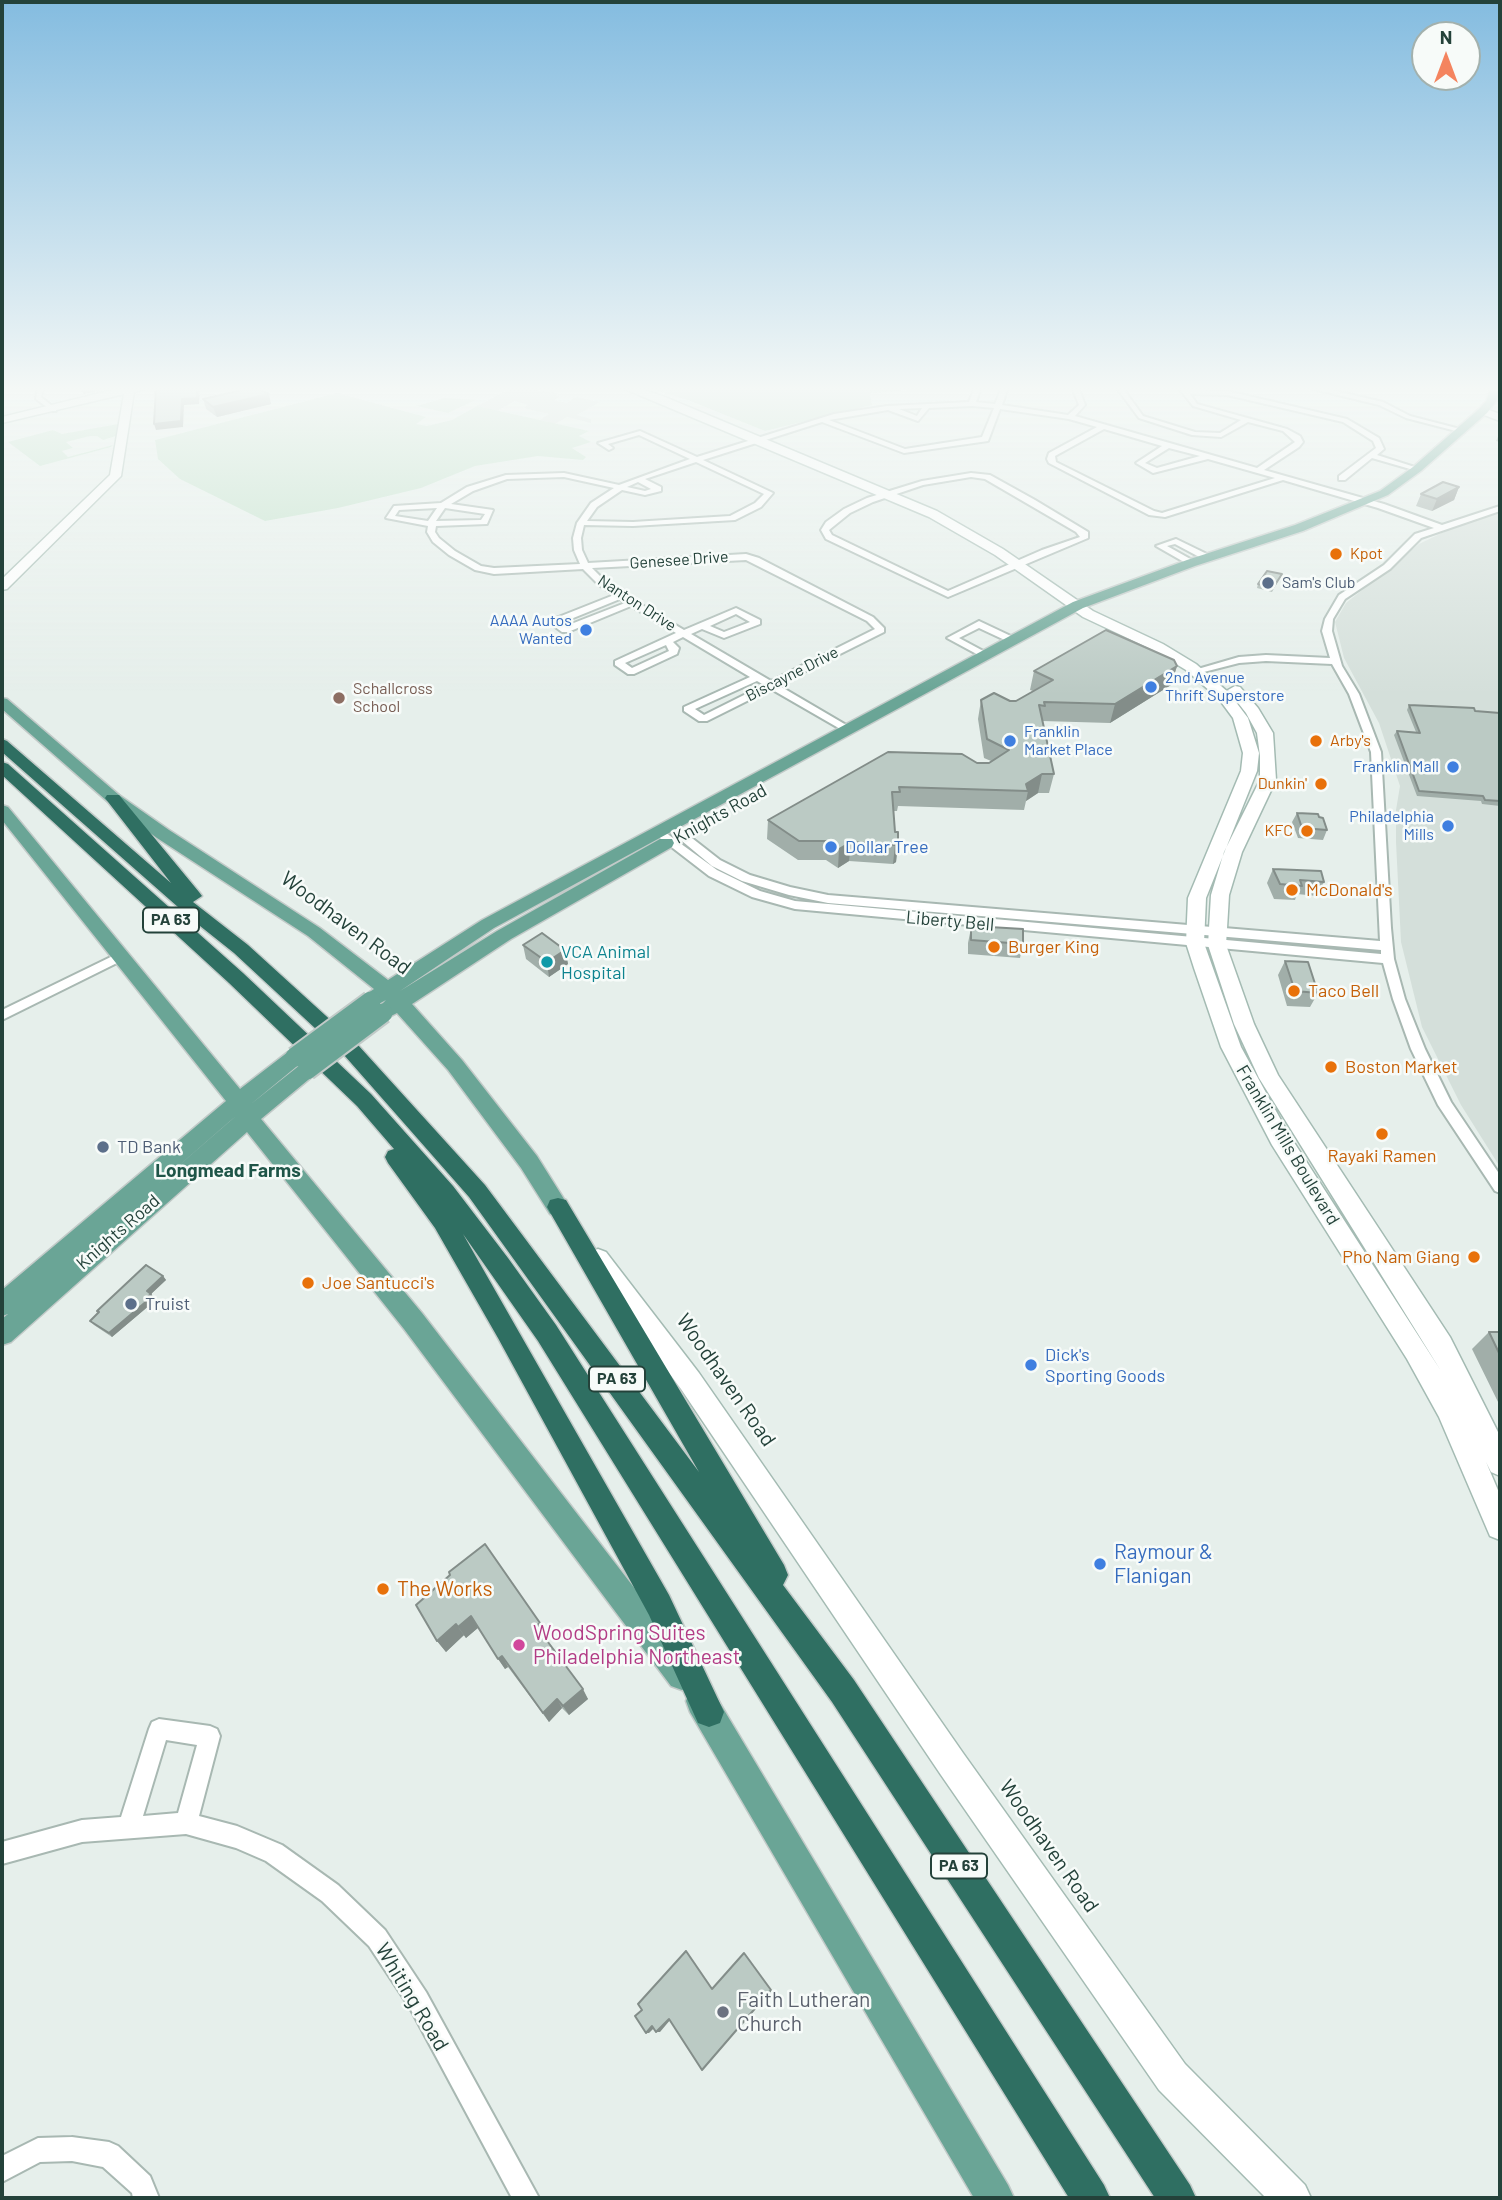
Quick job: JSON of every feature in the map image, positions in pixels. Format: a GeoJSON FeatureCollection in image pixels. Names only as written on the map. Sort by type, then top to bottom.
{"type":"FeatureCollection","features":[{"type":"Feature","properties":{"kind":"highway","name":"PA 63"},"geometry":{"type":"LineString","coordinates":[[2,744],[201,918],[242,949],[351,1050],[477,1191],[844,1691],[1177,2198]]}},
{"type":"Feature","properties":{"kind":"highway","name":"PA 63"},"geometry":{"type":"LineString","coordinates":[[2,767],[236,978],[364,1100],[445,1193],[500,1265],[547,1333],[1091,2198]]}},
{"type":"Feature","properties":{"kind":"highway"},"geometry":{"type":"LineString","coordinates":[[113,798],[162,861],[242,949]]}},
{"type":"Feature","properties":{"kind":"highway"},"geometry":{"type":"LineString","coordinates":[[337,1076],[355,1107],[412,1177],[443,1222],[507,1330],[659,1605],[709,1712]]}},
{"type":"Feature","properties":{"kind":"highway"},"geometry":{"type":"LineString","coordinates":[[558,1208],[844,1691]]}},
{"type":"Feature","properties":{"kind":"main road","name":"Knights Road"},"geometry":{"type":"LineString","coordinates":[[670,833],[1088,610],[1191,563],[1373,506],[1388,490]]}},
{"type":"Feature","properties":{"kind":"main road","name":"Knights Road"},"geometry":{"type":"LineString","coordinates":[[2,1334],[138,1201],[243,1110],[385,1002],[504,935],[670,833],[1012,640],[1088,610],[1221,565],[1409,490]]}},
{"type":"Feature","properties":{"kind":"main road"},"geometry":{"type":"LineString","coordinates":[[1208,558],[1221,565]]}},
{"type":"Feature","properties":{"kind":"main road","name":"Woodhaven Road"},"geometry":{"type":"LineString","coordinates":[[2,702],[113,798],[163,834],[314,932],[385,1002],[455,1065],[528,1162],[558,1208]]}},
{"type":"Feature","properties":{"kind":"main road"},"geometry":{"type":"LineString","coordinates":[[2,810],[413,1321],[640,1616],[709,1712],[995,2198]]}},
{"type":"Feature","properties":{"kind":"main road","name":"Knights Road"},"geometry":{"type":"LineString","coordinates":[[2,1305],[138,1201]]}},
{"type":"Feature","properties":{"kind":"street"},"geometry":{"type":"LineString","coordinates":[[2,586],[101,490]]}},
{"type":"Feature","properties":{"kind":"street"},"geometry":{"type":"LineString","coordinates":[[430,524],[443,505],[469,490]]}},
{"type":"Feature","properties":{"kind":"street"},"geometry":{"type":"LineString","coordinates":[[581,523],[594,505],[616,490]]}},
{"type":"Feature","properties":{"kind":"street"},"geometry":{"type":"LineString","coordinates":[[631,490],[645,493],[656,490]]}},
{"type":"Feature","properties":{"kind":"street"},"geometry":{"type":"LineString","coordinates":[[581,523],[633,524],[732,518],[758,505],[769,493],[762,490]]}},
{"type":"Feature","properties":{"kind":"street","name":"Franklin Mills Boulevard"},"geometry":{"type":"LineString","coordinates":[[874,490],[888,493],[952,524],[1088,610],[1206,673],[1240,718],[1251,752],[1249,771],[1197,898],[1231,1047],[1280,1139],[1416,1351],[1449,1409],[1500,1526]]}},
{"type":"Feature","properties":{"kind":"street"},"geometry":{"type":"LineString","coordinates":[[902,490],[847,511],[825,530],[829,537],[947,593],[1084,538],[1084,534],[1008,490]]}},
{"type":"Feature","properties":{"kind":"street"},"geometry":{"type":"LineString","coordinates":[[1105,490],[1142,509],[1162,515],[1246,490]]}},
{"type":"Feature","properties":{"kind":"street"},"geometry":{"type":"LineString","coordinates":[[1318,490],[1436,528]]}},
{"type":"Feature","properties":{"kind":"street"},"geometry":{"type":"LineString","coordinates":[[443,505],[490,512],[484,522],[430,524],[390,518],[397,508],[443,505]]}},
{"type":"Feature","properties":{"kind":"street"},"geometry":{"type":"LineString","coordinates":[[1500,508],[1418,536],[1387,567],[1336,602],[1327,631],[1336,664],[1354,694],[1376,752],[1388,952],[1399,999],[1445,1105],[1500,1187]]}},
{"type":"Feature","properties":{"kind":"street","name":"Nanton Drive"},"geometry":{"type":"LineString","coordinates":[[581,523],[577,538],[585,566],[601,582],[849,732]]}},
{"type":"Feature","properties":{"kind":"street","name":"Genesee Drive"},"geometry":{"type":"LineString","coordinates":[[430,524],[436,540],[452,552],[478,568],[496,571],[746,557],[756,559],[870,619],[881,630],[878,631]]}},
{"type":"Feature","properties":{"kind":"street"},"geometry":{"type":"LineString","coordinates":[[1191,563],[1160,546],[1176,541],[1208,558]]}},
{"type":"Feature","properties":{"kind":"street"},"geometry":{"type":"LineString","coordinates":[[621,595],[554,622],[565,630],[632,603]]}},
{"type":"Feature","properties":{"kind":"street"},"geometry":{"type":"LineString","coordinates":[[667,641],[673,645],[674,652],[631,672],[618,663],[684,633],[736,611],[757,622],[724,635],[702,626]]}},
{"type":"Feature","properties":{"kind":"street"},"geometry":{"type":"LineString","coordinates":[[984,655],[952,638],[979,624],[1012,640]]}},
{"type":"Feature","properties":{"kind":"street","name":"Biscayne Drive"},"geometry":{"type":"LineString","coordinates":[[757,677],[688,709],[704,719],[878,631]]}},
{"type":"Feature","properties":{"kind":"street"},"geometry":{"type":"LineString","coordinates":[[1206,673],[1271,664],[1336,664]]}},
{"type":"Feature","properties":{"kind":"street","name":"Liberty Bell"},"geometry":{"type":"LineString","coordinates":[[670,833],[713,873],[756,894],[795,905],[1388,952]]}},
{"type":"Feature","properties":{"kind":"street","name":"Franklin Mills Boulevard"},"geometry":{"type":"LineString","coordinates":[[1206,938],[1269,1078],[1441,1345],[1500,1463]]}},
{"type":"Feature","properties":{"kind":"street"},"geometry":{"type":"LineString","coordinates":[[2,1015],[121,956]]}},
{"type":"Feature","properties":{"kind":"street","name":"Woodhaven Road"},"geometry":{"type":"LineString","coordinates":[[558,1208],[690,1381],[952,1764],[1172,2077],[1292,2198]]}},
{"type":"Feature","properties":{"kind":"street"},"geometry":{"type":"LineString","coordinates":[[129,1826],[159,1729],[210,1736],[186,1823]]}},
{"type":"Feature","properties":{"kind":"street","name":"Whiting Road"},"geometry":{"type":"LineString","coordinates":[[2,1853],[82,1831],[186,1823],[237,1837],[274,1853],[330,1893],[377,1938],[418,2000],[526,2198]]}},
{"type":"Feature","properties":{"kind":"street"},"geometry":{"type":"LineString","coordinates":[[2,2170],[38,2150],[72,2148],[108,2155],[141,2185],[146,2198]]}},
{"type":"Feature","properties":{"kind":"shaded area","name":"Philadelphia Mills"},"geometry":{"type":"Polygon","coordinates":[[[1500,513],[1500,1167],[1461,1105],[1422,1027],[1401,942],[1396,842],[1396,810],[1400,786],[1379,723],[1344,658],[1335,622],[1346,603],[1419,544],[1450,529],[1500,513]]]}},
{"type":"Feature","properties":{"kind":"green space"},"geometry":{"type":"Polygon","coordinates":[[[202,490],[414,490],[338,508],[265,521],[202,490]]]}},
{"type":"Feature","properties":{"kind":"building"},"geometry":{"type":"Polygon","coordinates":[[[1429,490],[1454,490],[1437,499],[1421,494],[1429,490]]]}},
{"type":"Feature","properties":{"kind":"building","name":"Sam's Club"},"geometry":{"type":"Polygon","coordinates":[[[1267,571],[1282,574],[1273,588],[1258,584],[1267,571]]]}},
{"type":"Feature","properties":{"kind":"building","name":"Franklin Market Place"},"geometry":{"type":"Polygon","coordinates":[[[1106,630],[1174,660],[1177,666],[1115,704],[1044,702],[1045,706],[1039,705],[1054,774],[1042,774],[1026,784],[1028,791],[899,787],[900,792],[892,792],[895,832],[898,832],[898,843],[895,845],[851,842],[839,849],[827,841],[799,841],[768,820],[888,752],[962,754],[977,763],[989,763],[1009,750],[987,739],[981,700],[994,693],[1016,701],[1053,680],[1034,671],[1106,630]]]}},
{"type":"Feature","properties":{"kind":"building","name":"Franklin Mall"},"geometry":{"type":"Polygon","coordinates":[[[1409,705],[1474,708],[1475,711],[1500,713],[1500,801],[1485,800],[1483,796],[1419,791],[1397,731],[1420,733],[1409,705]]]}},
{"type":"Feature","properties":{"kind":"building"},"geometry":{"type":"Polygon","coordinates":[[[1297,813],[1318,814],[1323,818],[1327,830],[1302,828],[1297,813]]]}},
{"type":"Feature","properties":{"kind":"building"},"geometry":{"type":"Polygon","coordinates":[[[1273,869],[1321,871],[1324,882],[1300,880],[1302,886],[1280,884],[1273,869]]]}},
{"type":"Feature","properties":{"kind":"building"},"geometry":{"type":"Polygon","coordinates":[[[973,926],[1023,929],[1023,944],[971,940],[973,926]]]}},
{"type":"Feature","properties":{"kind":"building"},"geometry":{"type":"Polygon","coordinates":[[[542,933],[565,950],[547,962],[523,945],[542,933]]]}},
{"type":"Feature","properties":{"kind":"building"},"geometry":{"type":"Polygon","coordinates":[[[1285,961],[1308,962],[1318,993],[1295,991],[1285,961]]]}},
{"type":"Feature","properties":{"kind":"building","name":"Truist"},"geometry":{"type":"Polygon","coordinates":[[[146,1265],[163,1276],[147,1291],[151,1294],[145,1299],[148,1300],[109,1333],[90,1321],[99,1312],[97,1311],[146,1265]]]}},
{"type":"Feature","properties":{"kind":"building"},"geometry":{"type":"Polygon","coordinates":[[[1489,1332],[1500,1332],[1500,1355],[1489,1332]]]}},
{"type":"Feature","properties":{"kind":"building","name":"WoodSpring Suites Philadelphia Northeast"},"geometry":{"type":"Polygon","coordinates":[[[485,1544],[540,1623],[536,1626],[583,1689],[563,1706],[557,1699],[543,1713],[502,1656],[498,1659],[471,1616],[458,1627],[456,1624],[437,1641],[416,1605],[450,1575],[449,1572],[485,1544]]]}},
{"type":"Feature","properties":{"kind":"building","name":"Faith Lutheran Church"},"geometry":{"type":"Polygon","coordinates":[[[686,1951],[712,1989],[744,1953],[771,1990],[702,2070],[669,2019],[656,2032],[652,2026],[646,2033],[635,2016],[642,2010],[638,2004],[686,1951]]]}},
{"type":"Feature","properties":{"kind":"place","name":"Kpot"},"geometry":{"type":"Point","coordinates":[1336,554]}},
{"type":"Feature","properties":{"kind":"place","name":"Sam's Club"},"geometry":{"type":"Point","coordinates":[1268,583]}},
{"type":"Feature","properties":{"kind":"place","name":"AAAA Autos Wanted"},"geometry":{"type":"Point","coordinates":[586,630]}},
{"type":"Feature","properties":{"kind":"place","name":"2nd Avenue Thrift Superstore"},"geometry":{"type":"Point","coordinates":[1151,687]}},
{"type":"Feature","properties":{"kind":"place","name":"Schallcross School"},"geometry":{"type":"Point","coordinates":[339,698]}},
{"type":"Feature","properties":{"kind":"place","name":"Franklin Market Place"},"geometry":{"type":"Point","coordinates":[1010,741]}},
{"type":"Feature","properties":{"kind":"place","name":"Arby's"},"geometry":{"type":"Point","coordinates":[1316,741]}},
{"type":"Feature","properties":{"kind":"place","name":"Franklin Mall"},"geometry":{"type":"Point","coordinates":[1453,767]}},
{"type":"Feature","properties":{"kind":"place","name":"Dunkin'"},"geometry":{"type":"Point","coordinates":[1321,784]}},
{"type":"Feature","properties":{"kind":"place","name":"Philadelphia Mills"},"geometry":{"type":"Point","coordinates":[1448,826]}},
{"type":"Feature","properties":{"kind":"place","name":"KFC"},"geometry":{"type":"Point","coordinates":[1307,831]}},
{"type":"Feature","properties":{"kind":"place","name":"Dollar Tree"},"geometry":{"type":"Point","coordinates":[831,847]}},
{"type":"Feature","properties":{"kind":"place","name":"McDonald's"},"geometry":{"type":"Point","coordinates":[1292,890]}},
{"type":"Feature","properties":{"kind":"place","name":"Burger King"},"geometry":{"type":"Point","coordinates":[994,947]}},
{"type":"Feature","properties":{"kind":"place","name":"VCA Animal Hospital"},"geometry":{"type":"Point","coordinates":[547,962]}},
{"type":"Feature","properties":{"kind":"place","name":"Taco Bell"},"geometry":{"type":"Point","coordinates":[1294,991]}},
{"type":"Feature","properties":{"kind":"place","name":"Boston Market"},"geometry":{"type":"Point","coordinates":[1331,1067]}},
{"type":"Feature","properties":{"kind":"place","name":"Rayaki Ramen"},"geometry":{"type":"Point","coordinates":[1382,1134]}},
{"type":"Feature","properties":{"kind":"place","name":"TD Bank"},"geometry":{"type":"Point","coordinates":[103,1147]}},
{"type":"Feature","properties":{"kind":"place","name":"Pho Nam Giang"},"geometry":{"type":"Point","coordinates":[1474,1257]}},
{"type":"Feature","properties":{"kind":"place","name":"Joe Santucci's"},"geometry":{"type":"Point","coordinates":[308,1283]}},
{"type":"Feature","properties":{"kind":"place","name":"Truist"},"geometry":{"type":"Point","coordinates":[131,1304]}},
{"type":"Feature","properties":{"kind":"place","name":"Dick's Sporting Goods"},"geometry":{"type":"Point","coordinates":[1031,1365]}},
{"type":"Feature","properties":{"kind":"place","name":"Raymour & Flanigan"},"geometry":{"type":"Point","coordinates":[1100,1564]}},
{"type":"Feature","properties":{"kind":"place","name":"The Works"},"geometry":{"type":"Point","coordinates":[383,1589]}},
{"type":"Feature","properties":{"kind":"place","name":"WoodSpring Suites Philadelphia Northeast"},"geometry":{"type":"Point","coordinates":[519,1645]}},
{"type":"Feature","properties":{"kind":"place","name":"Faith Lutheran Church"},"geometry":{"type":"Point","coordinates":[723,2012]}},
{"type":"Feature","properties":{"kind":"district","name":"Longmead Farms"},"geometry":{"type":"Point","coordinates":[228,1171]}}]}
